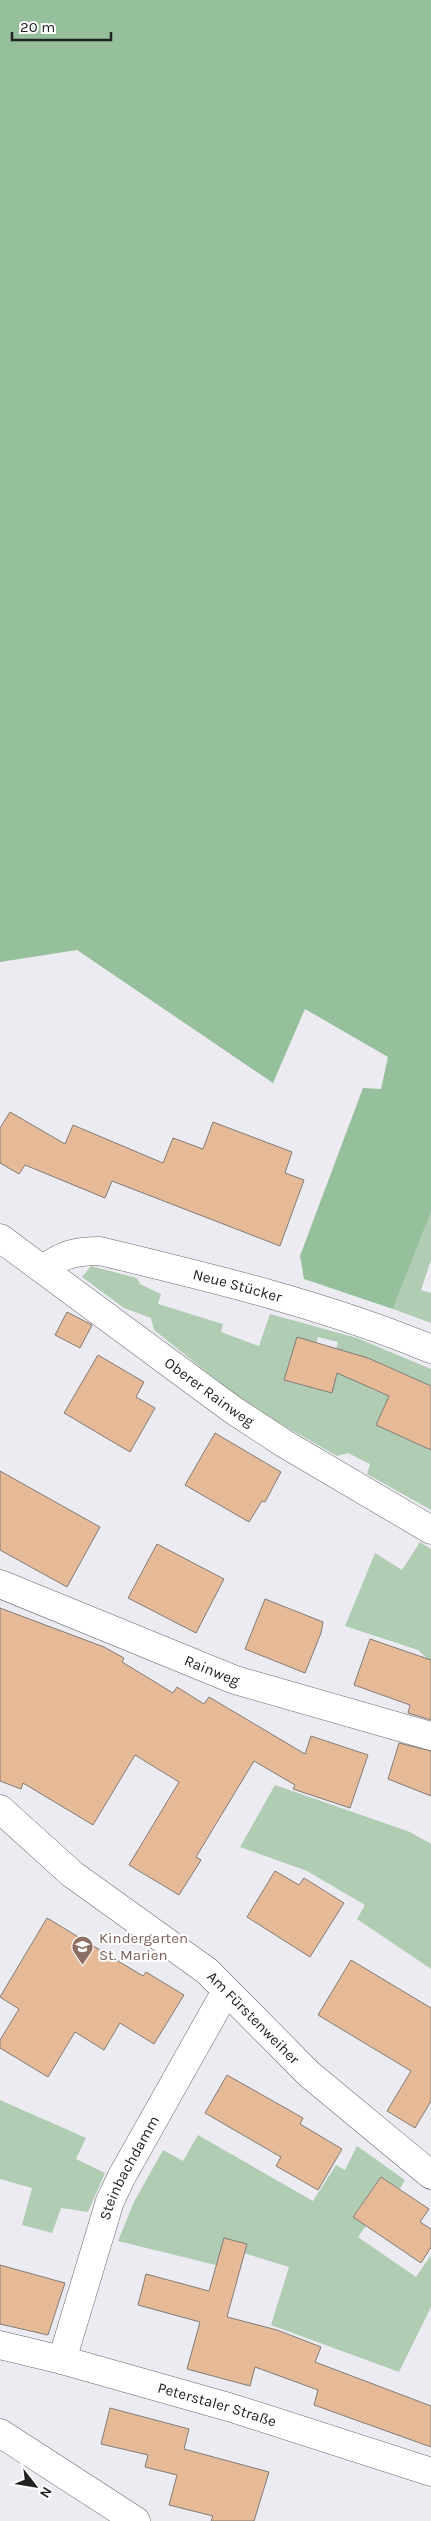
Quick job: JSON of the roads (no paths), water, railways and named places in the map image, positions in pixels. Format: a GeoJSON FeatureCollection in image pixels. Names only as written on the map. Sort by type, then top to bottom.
{"type":"FeatureCollection","features":[{"type":"Feature","properties":{"kind":"street","name":"Oberer Rainweg"},"geometry":{"type":"LineString","coordinates":[[0,1238],[44,1268],[233,1410],[285,1444],[431,1530]]}},
{"type":"Feature","properties":{"kind":"street","name":"Neue Stücker"},"geometry":{"type":"LineString","coordinates":[[44,1268],[63,1255],[84,1251],[100,1252],[298,1303],[384,1329],[431,1349]]}},
{"type":"Feature","properties":{"kind":"street","name":"Rainweg"},"geometry":{"type":"LineString","coordinates":[[0,1584],[235,1680],[431,1736]]}},
{"type":"Feature","properties":{"kind":"street","name":"Am Fürstenweiher"},"geometry":{"type":"LineString","coordinates":[[0,1809],[72,1874],[207,1971],[309,2074],[431,2175]]}},
{"type":"Feature","properties":{"kind":"street","name":"Steinbachdamm"},"geometry":{"type":"LineString","coordinates":[[62,2360],[110,2201],[226,1991]]}},
{"type":"Feature","properties":{"kind":"street","name":"Peterstaler Straße"},"geometry":{"type":"LineString","coordinates":[[0,2345],[62,2360],[232,2408],[431,2472]]}},
{"type":"Feature","properties":{"kind":"street"},"geometry":{"type":"LineString","coordinates":[[0,2433],[136,2521]]}},
{"type":"Feature","properties":{"kind":"place","name":"Kindergarten St. Marien"},"geometry":{"type":"Point","coordinates":[83,1966]}}]}
